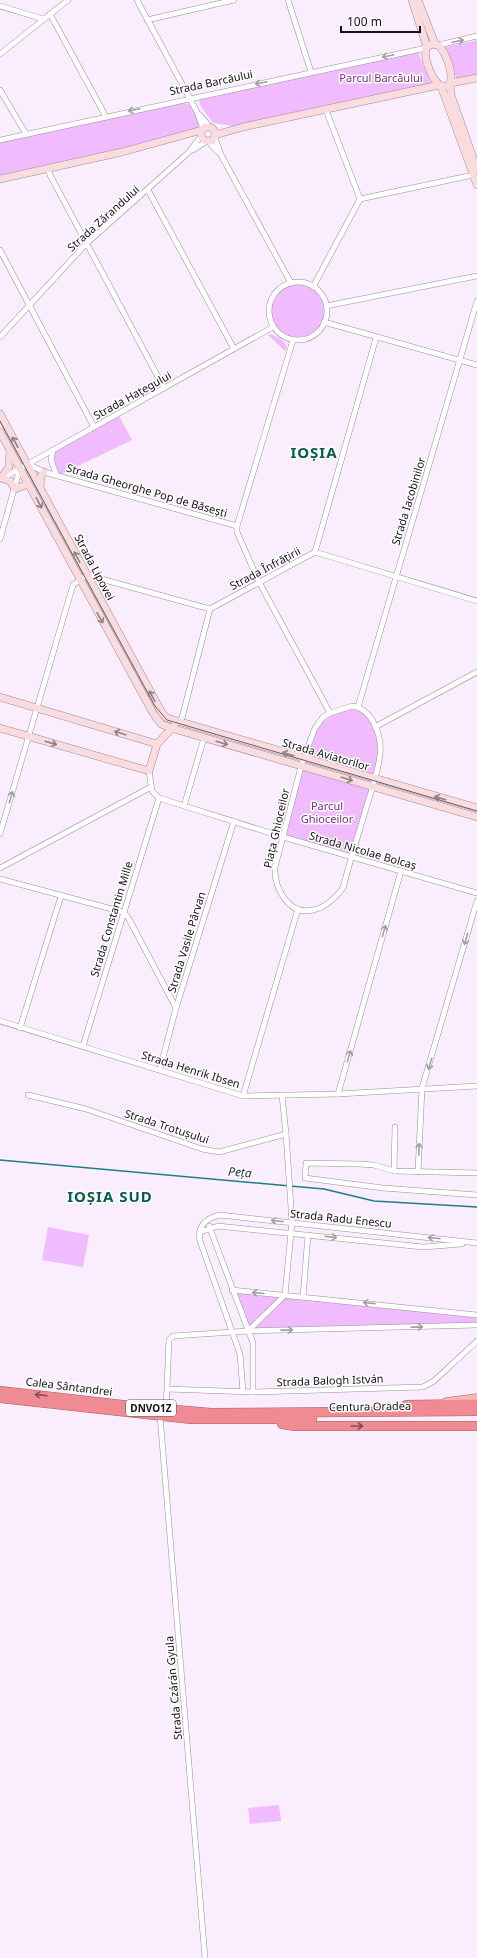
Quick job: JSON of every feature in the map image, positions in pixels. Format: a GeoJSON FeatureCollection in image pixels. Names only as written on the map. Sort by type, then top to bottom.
{"type":"FeatureCollection","features":[{"type":"Feature","properties":{"kind":"highway","name":"Calea Sântandrei"},"geometry":{"type":"LineString","coordinates":[[0,1390],[216,1421],[263,1420]]}},
{"type":"Feature","properties":{"kind":"highway","name":"Calea Sântandrei"},"geometry":{"type":"LineString","coordinates":[[0,1399],[163,1413],[303,1413]]}},
{"type":"Feature","properties":{"kind":"highway"},"geometry":{"type":"LineString","coordinates":[[303,1413],[358,1406],[477,1404]]}},
{"type":"Feature","properties":{"kind":"highway","name":"Centura Oradea"},"geometry":{"type":"LineString","coordinates":[[303,1413],[477,1411]]}},
{"type":"Feature","properties":{"kind":"highway","name":"Centura Oradea"},"geometry":{"type":"LineString","coordinates":[[263,1420],[477,1416]]}},
{"type":"Feature","properties":{"kind":"highway"},"geometry":{"type":"LineString","coordinates":[[263,1420],[295,1426],[477,1426]]}},
{"type":"Feature","properties":{"kind":"main road"},"geometry":{"type":"LineString","coordinates":[[438,1404],[466,1398],[477,1398]]}},
{"type":"Feature","properties":{"kind":"street"},"geometry":{"type":"LineString","coordinates":[[0,54],[68,0]]}},
{"type":"Feature","properties":{"kind":"street"},"geometry":{"type":"LineString","coordinates":[[137,0],[198,112],[207,134],[221,155],[291,283]]}},
{"type":"Feature","properties":{"kind":"street"},"geometry":{"type":"LineString","coordinates":[[147,20],[234,0]]}},
{"type":"Feature","properties":{"kind":"street"},"geometry":{"type":"LineString","coordinates":[[288,0],[312,72]]}},
{"type":"Feature","properties":{"kind":"street"},"geometry":{"type":"LineString","coordinates":[[412,0],[427,47],[426,55],[434,79],[440,86],[475,172]]}},
{"type":"Feature","properties":{"kind":"street"},"geometry":{"type":"LineString","coordinates":[[418,0],[452,81],[451,95],[475,172],[477,185]]}},
{"type":"Feature","properties":{"kind":"street"},"geometry":{"type":"LineString","coordinates":[[0,6],[43,20]]}},
{"type":"Feature","properties":{"kind":"street"},"geometry":{"type":"LineString","coordinates":[[50,14],[106,117]]}},
{"type":"Feature","properties":{"kind":"street"},"geometry":{"type":"LineString","coordinates":[[427,47],[438,46],[477,36]]}},
{"type":"Feature","properties":{"kind":"street","name":"Strada Barcăului"},"geometry":{"type":"LineString","coordinates":[[0,140],[427,47]]}},
{"type":"Feature","properties":{"kind":"street"},"geometry":{"type":"LineString","coordinates":[[0,179],[122,152],[177,136],[207,134],[431,87],[446,86],[452,81],[477,78]]}},
{"type":"Feature","properties":{"kind":"street"},"geometry":{"type":"LineString","coordinates":[[431,87],[434,84],[434,79]]}},
{"type":"Feature","properties":{"kind":"street"},"geometry":{"type":"LineString","coordinates":[[0,90],[26,134]]}},
{"type":"Feature","properties":{"kind":"street"},"geometry":{"type":"LineString","coordinates":[[326,110],[360,199]]}},
{"type":"Feature","properties":{"kind":"street","name":"Strada Zărandului"},"geometry":{"type":"LineString","coordinates":[[0,337],[86,244],[148,190],[207,134]]}},
{"type":"Feature","properties":{"kind":"street"},"geometry":{"type":"LineString","coordinates":[[48,169],[86,244],[164,388]]}},
{"type":"Feature","properties":{"kind":"street"},"geometry":{"type":"LineString","coordinates":[[313,287],[360,199],[475,172]]}},
{"type":"Feature","properties":{"kind":"street"},"geometry":{"type":"LineString","coordinates":[[148,190],[234,349]]}},
{"type":"Feature","properties":{"kind":"street"},"geometry":{"type":"LineString","coordinates":[[0,250],[94,427]]}},
{"type":"Feature","properties":{"kind":"street"},"geometry":{"type":"LineString","coordinates":[[326,306],[477,276]]}},
{"type":"Feature","properties":{"kind":"street"},"geometry":{"type":"LineString","coordinates":[[291,283],[305,284],[313,287],[323,298],[326,306],[324,322],[315,334],[309,338],[293,340],[279,334],[273,327],[270,319],[269,309],[271,300],[277,292],[291,283]]}},
{"type":"Feature","properties":{"kind":"street","name":"Strada Iacobinilor"},"geometry":{"type":"LineString","coordinates":[[358,707],[461,361],[477,301]]}},
{"type":"Feature","properties":{"kind":"street"},"geometry":{"type":"LineString","coordinates":[[324,322],[477,366]]}},
{"type":"Feature","properties":{"kind":"street","name":"Strada Hațegului"},"geometry":{"type":"LineString","coordinates":[[0,479],[273,327]]}},
{"type":"Feature","properties":{"kind":"street"},"geometry":{"type":"LineString","coordinates":[[315,552],[376,338]]}},
{"type":"Feature","properties":{"kind":"street","name":"Strada Gheorghe Pop de Băsești"},"geometry":{"type":"LineString","coordinates":[[27,464],[57,476],[237,526],[293,340]]}},
{"type":"Feature","properties":{"kind":"street","name":"Strada Lipovei"},"geometry":{"type":"LineString","coordinates":[[0,414],[162,713],[167,718],[178,722]]}},
{"type":"Feature","properties":{"kind":"street","name":"Strada Lipovei"},"geometry":{"type":"LineString","coordinates":[[0,432],[153,714],[161,724],[172,728]]}},
{"type":"Feature","properties":{"kind":"street"},"geometry":{"type":"LineString","coordinates":[[53,450],[51,460],[57,476]]}},
{"type":"Feature","properties":{"kind":"street"},"geometry":{"type":"LineString","coordinates":[[10,451],[9,467],[0,479],[10,481],[15,489]]}},
{"type":"Feature","properties":{"kind":"street"},"geometry":{"type":"LineString","coordinates":[[0,539],[20,468]]}},
{"type":"Feature","properties":{"kind":"street"},"geometry":{"type":"LineString","coordinates":[[40,488],[41,476],[44,472]]}},
{"type":"Feature","properties":{"kind":"street"},"geometry":{"type":"LineString","coordinates":[[15,489],[28,484]]}},
{"type":"Feature","properties":{"kind":"street"},"geometry":{"type":"LineString","coordinates":[[237,526],[237,532],[259,582],[330,713]]}},
{"type":"Feature","properties":{"kind":"street","name":"Strada Înfrățirii"},"geometry":{"type":"LineString","coordinates":[[210,609],[315,552],[477,601]]}},
{"type":"Feature","properties":{"kind":"street"},"geometry":{"type":"LineString","coordinates":[[0,834],[73,585],[79,579],[87,575],[210,609],[182,718],[157,744],[149,771],[151,787],[154,794],[159,798]]}},
{"type":"Feature","properties":{"kind":"street"},"geometry":{"type":"LineString","coordinates":[[375,727],[477,672]]}},
{"type":"Feature","properties":{"kind":"street"},"geometry":{"type":"LineString","coordinates":[[0,697],[157,744]]}},
{"type":"Feature","properties":{"kind":"street","name":"Piața Ghioceilor"},"geometry":{"type":"LineString","coordinates":[[298,909],[285,900],[275,879],[275,867],[302,762],[315,728],[323,717],[347,707],[358,707]]}},
{"type":"Feature","properties":{"kind":"street"},"geometry":{"type":"LineString","coordinates":[[243,1096],[298,909],[311,911],[322,907],[334,898],[343,888],[375,779],[380,750],[375,727],[367,713],[358,707]]}},
{"type":"Feature","properties":{"kind":"street","name":"Strada Aviatorilor"},"geometry":{"type":"LineString","coordinates":[[178,722],[302,762],[372,787],[477,817]]}},
{"type":"Feature","properties":{"kind":"street"},"geometry":{"type":"LineString","coordinates":[[0,728],[149,771]]}},
{"type":"Feature","properties":{"kind":"street","name":"Strada Aviatorilor"},"geometry":{"type":"LineString","coordinates":[[172,728],[204,738],[375,779],[477,808]]}},
{"type":"Feature","properties":{"kind":"street"},"geometry":{"type":"LineString","coordinates":[[184,806],[204,738]]}},
{"type":"Feature","properties":{"kind":"street"},"geometry":{"type":"LineString","coordinates":[[0,868],[151,787]]}},
{"type":"Feature","properties":{"kind":"street","name":"Strada Nicolae Bolcaș"},"geometry":{"type":"LineString","coordinates":[[159,798],[283,837],[477,893]]}},
{"type":"Feature","properties":{"kind":"street","name":"Strada Constantin Mille"},"geometry":{"type":"LineString","coordinates":[[83,1046],[159,798]]}},
{"type":"Feature","properties":{"kind":"street","name":"Strada Vasile Pârvan"},"geometry":{"type":"LineString","coordinates":[[160,1069],[176,1008],[234,821]]}},
{"type":"Feature","properties":{"kind":"street"},"geometry":{"type":"LineString","coordinates":[[338,1094],[401,871]]}},
{"type":"Feature","properties":{"kind":"street"},"geometry":{"type":"LineString","coordinates":[[0,879],[123,912],[128,917],[176,1008]]}},
{"type":"Feature","properties":{"kind":"street"},"geometry":{"type":"LineString","coordinates":[[20,1028],[61,896]]}},
{"type":"Feature","properties":{"kind":"street"},"geometry":{"type":"LineString","coordinates":[[418,1172],[422,1088],[477,901]]}},
{"type":"Feature","properties":{"kind":"street","name":"Strada Henrik Ibsen"},"geometry":{"type":"LineString","coordinates":[[0,1021],[160,1069],[243,1096],[338,1094],[477,1086]]}},
{"type":"Feature","properties":{"kind":"street","name":"Strada Trotușului"},"geometry":{"type":"LineString","coordinates":[[28,1095],[86,1109],[202,1149],[219,1152],[286,1134]]}},
{"type":"Feature","properties":{"kind":"street"},"geometry":{"type":"LineString","coordinates":[[248,1331],[285,1295],[292,1222],[292,1198],[282,1095]]}},
{"type":"Feature","properties":{"kind":"street"},"geometry":{"type":"LineString","coordinates":[[394,1171],[395,1127]]}},
{"type":"Feature","properties":{"kind":"street"},"geometry":{"type":"LineString","coordinates":[[477,1173],[394,1171],[359,1164],[306,1163],[305,1178],[383,1188],[477,1195]]}},
{"type":"Feature","properties":{"kind":"street","name":"Strada Radu Enescu"},"geometry":{"type":"LineString","coordinates":[[210,1218],[220,1215],[475,1243]]}},
{"type":"Feature","properties":{"kind":"street"},"geometry":{"type":"LineString","coordinates":[[243,1392],[242,1364],[233,1332],[200,1241],[200,1232],[204,1222],[210,1218],[211,1229],[232,1290],[253,1343],[253,1392]]}},
{"type":"Feature","properties":{"kind":"street","name":"Strada Radu Enescu"},"geometry":{"type":"LineString","coordinates":[[211,1229],[218,1226],[423,1247],[475,1243]]}},
{"type":"Feature","properties":{"kind":"street"},"geometry":{"type":"LineString","coordinates":[[200,1232],[211,1229]]}},
{"type":"Feature","properties":{"kind":"street"},"geometry":{"type":"LineString","coordinates":[[303,1297],[308,1235]]}},
{"type":"Feature","properties":{"kind":"street"},"geometry":{"type":"LineString","coordinates":[[232,1290],[477,1315]]}},
{"type":"Feature","properties":{"kind":"street"},"geometry":{"type":"LineString","coordinates":[[233,1332],[477,1325]]}},
{"type":"Feature","properties":{"kind":"street","name":"Strada Czárán Gyula"},"geometry":{"type":"LineString","coordinates":[[204,1958],[163,1413],[167,1390],[169,1340],[173,1336],[233,1332]]}},
{"type":"Feature","properties":{"kind":"street","name":"Strada Balogh István"},"geometry":{"type":"LineString","coordinates":[[167,1390],[253,1392],[424,1387],[434,1381],[477,1342]]}},
{"type":"Feature","properties":{"kind":"green space","name":"Parcul Barcăului"},"geometry":{"type":"Polygon","coordinates":[[[477,40],[477,75],[457,80],[445,47],[477,40]]]}},
{"type":"Feature","properties":{"kind":"green space","name":"Parcul Barcăului"},"geometry":{"type":"Polygon","coordinates":[[[418,52],[431,84],[233,126],[213,123],[201,107],[199,101],[203,97],[418,52]]]}},
{"type":"Feature","properties":{"kind":"green space"},"geometry":{"type":"Polygon","coordinates":[[[183,102],[192,106],[200,124],[198,128],[129,147],[0,176],[0,141],[183,102]]]}},
{"type":"Feature","properties":{"kind":"green space"},"geometry":{"type":"Polygon","coordinates":[[[298,282],[314,287],[322,295],[327,311],[322,327],[314,335],[298,340],[282,335],[274,327],[269,311],[274,295],[282,287],[298,282]]]}},
{"type":"Feature","properties":{"kind":"green space"},"geometry":{"type":"Polygon","coordinates":[[[270,334],[278,337],[284,342],[287,347],[285,351],[268,335],[270,334]]]}},
{"type":"Feature","properties":{"kind":"green space"},"geometry":{"type":"Polygon","coordinates":[[[118,414],[132,440],[57,476],[52,467],[53,450],[118,414]]]}},
{"type":"Feature","properties":{"kind":"green space","name":"Parcul Ghioceilor"},"geometry":{"type":"Polygon","coordinates":[[[349,709],[362,712],[371,721],[374,727],[378,740],[378,754],[372,777],[308,759],[317,732],[324,721],[349,709]]]}},
{"type":"Feature","properties":{"kind":"green space","name":"Parcul Ghioceilor"},"geometry":{"type":"Polygon","coordinates":[[[301,765],[372,787],[351,857],[283,837],[301,765]]]}},
{"type":"Feature","properties":{"kind":"green space"},"geometry":{"type":"Polygon","coordinates":[[[48,1227],[89,1235],[83,1267],[42,1260],[48,1227]]]}},
{"type":"Feature","properties":{"kind":"green space"},"geometry":{"type":"Polygon","coordinates":[[[232,1290],[477,1315],[477,1325],[248,1331],[232,1290]]]}},
{"type":"Feature","properties":{"kind":"green space"},"geometry":{"type":"Polygon","coordinates":[[[279,1805],[281,1821],[250,1824],[248,1808],[279,1805]]]}},
{"type":"Feature","properties":{"kind":"waterway","name":"Peța"},"geometry":{"type":"LineString","coordinates":[[0,1160],[324,1189],[374,1201],[477,1207]]}},
{"type":"Feature","properties":{"kind":"tram line"},"geometry":{"type":"LineString","coordinates":[[0,421],[155,706],[167,720],[477,811]]}},
{"type":"Feature","properties":{"kind":"district","name":"IOȘIA"},"geometry":{"type":"Point","coordinates":[314,452]}},
{"type":"Feature","properties":{"kind":"district","name":"IOȘIA SUD"},"geometry":{"type":"Point","coordinates":[110,1196]}}]}
